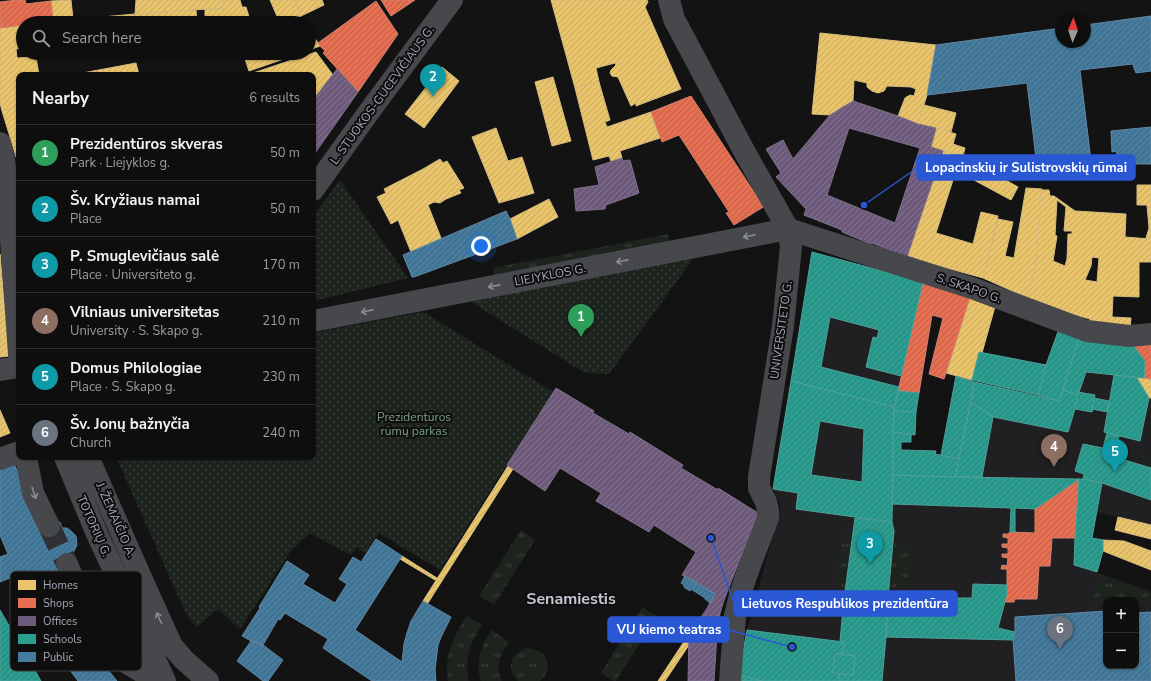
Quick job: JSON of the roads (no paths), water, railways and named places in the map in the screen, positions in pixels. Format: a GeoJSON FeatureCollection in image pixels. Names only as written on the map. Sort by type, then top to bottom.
{"type":"FeatureCollection","features":[{"type":"Feature","properties":{"kind":"street","name":"L. STUOKOS-GUCEVIČIAUS G."},"geometry":{"type":"LineString","coordinates":[[316,186],[452,0]]}},
{"type":"Feature","properties":{"kind":"street","name":"UNIVERSITETO G."},"geometry":{"type":"LineString","coordinates":[[669,0],[674,19],[739,142],[788,229],[791,246],[783,326],[759,477],[759,488],[766,502],[768,518],[736,608],[730,681]]}},
{"type":"Feature","properties":{"kind":"street"},"geometry":{"type":"LineString","coordinates":[[0,143],[4,158],[8,197],[16,311]]}},
{"type":"Feature","properties":{"kind":"street","name":"LIEJYKLOS G."},"geometry":{"type":"LineString","coordinates":[[316,320],[788,229]]}},
{"type":"Feature","properties":{"kind":"street","name":"S. SKAPO G."},"geometry":{"type":"LineString","coordinates":[[788,229],[972,288],[1087,331],[1129,336],[1151,334]]}},
{"type":"Feature","properties":{"kind":"street"},"geometry":{"type":"LineString","coordinates":[[0,370],[16,367]]}},
{"type":"Feature","properties":{"kind":"street"},"geometry":{"type":"LineString","coordinates":[[0,459],[16,453]]}},
{"type":"Feature","properties":{"kind":"street"},"geometry":{"type":"LineString","coordinates":[[27,460],[33,493],[49,526]]}},
{"type":"Feature","properties":{"kind":"street","name":"TOTORIŲ G."},"geometry":{"type":"LineString","coordinates":[[66,460],[97,534],[123,571]]}},
{"type":"Feature","properties":{"kind":"street","name":"J. ŽEMAIČIO A."},"geometry":{"type":"LineString","coordinates":[[89,460],[128,571]]}},
{"type":"Feature","properties":{"kind":"street"},"geometry":{"type":"LineString","coordinates":[[66,564],[69,571]]}},
{"type":"Feature","properties":{"kind":"street","name":"J. ŽEMAIČIO A."},"geometry":{"type":"LineString","coordinates":[[142,599],[172,646],[184,660],[208,681]]}},
{"type":"Feature","properties":{"kind":"street","name":"TOTORIŲ G."},"geometry":{"type":"LineString","coordinates":[[142,616],[154,658],[165,681]]}},
{"type":"Feature","properties":{"kind":"street"},"geometry":{"type":"LineString","coordinates":[[154,658],[172,646]]}},
{"type":"Feature","properties":{"kind":"street"},"geometry":{"type":"LineString","coordinates":[[140,671],[157,681]]}},
{"type":"Feature","properties":{"kind":"tunnel"},"geometry":{"type":"LineString","coordinates":[[49,526],[67,564]]}},
{"type":"Feature","properties":{"kind":"place","name":"Šv. Kryžiaus namai"},"geometry":{"type":"Point","coordinates":[433,97]}},
{"type":"Feature","properties":{"kind":"place","name":"Lopacinskių ir Sulistrovskių rūmai"},"geometry":{"type":"Point","coordinates":[864,205]}},
{"type":"Feature","properties":{"kind":"place","name":"Prezidentūros skveras"},"geometry":{"type":"Point","coordinates":[581,337]}},
{"type":"Feature","properties":{"kind":"place","name":"Vilniaus universitetas"},"geometry":{"type":"Point","coordinates":[1054,467]}},
{"type":"Feature","properties":{"kind":"place","name":"Domus Philologiae"},"geometry":{"type":"Point","coordinates":[1115,472]}},
{"type":"Feature","properties":{"kind":"place","name":"Lietuvos Respublikos prezidentūra"},"geometry":{"type":"Point","coordinates":[711,538]}},
{"type":"Feature","properties":{"kind":"place","name":"P. Smuglevičiaus salė"},"geometry":{"type":"Point","coordinates":[870,564]}},
{"type":"Feature","properties":{"kind":"place","name":"VU kiemo teatras"},"geometry":{"type":"Point","coordinates":[792,647]}},
{"type":"Feature","properties":{"kind":"place","name":"Šv. Jonų bažnyčia"},"geometry":{"type":"Point","coordinates":[1060,649]}},
{"type":"Feature","properties":{"kind":"district","name":"Senamiestis"},"geometry":{"type":"Point","coordinates":[571,598]}},
{"type":"Feature","properties":{"kind":"park label","name":"Prezidentūros rūmų parkas"},"geometry":{"type":"Point","coordinates":[414,424]}}]}
